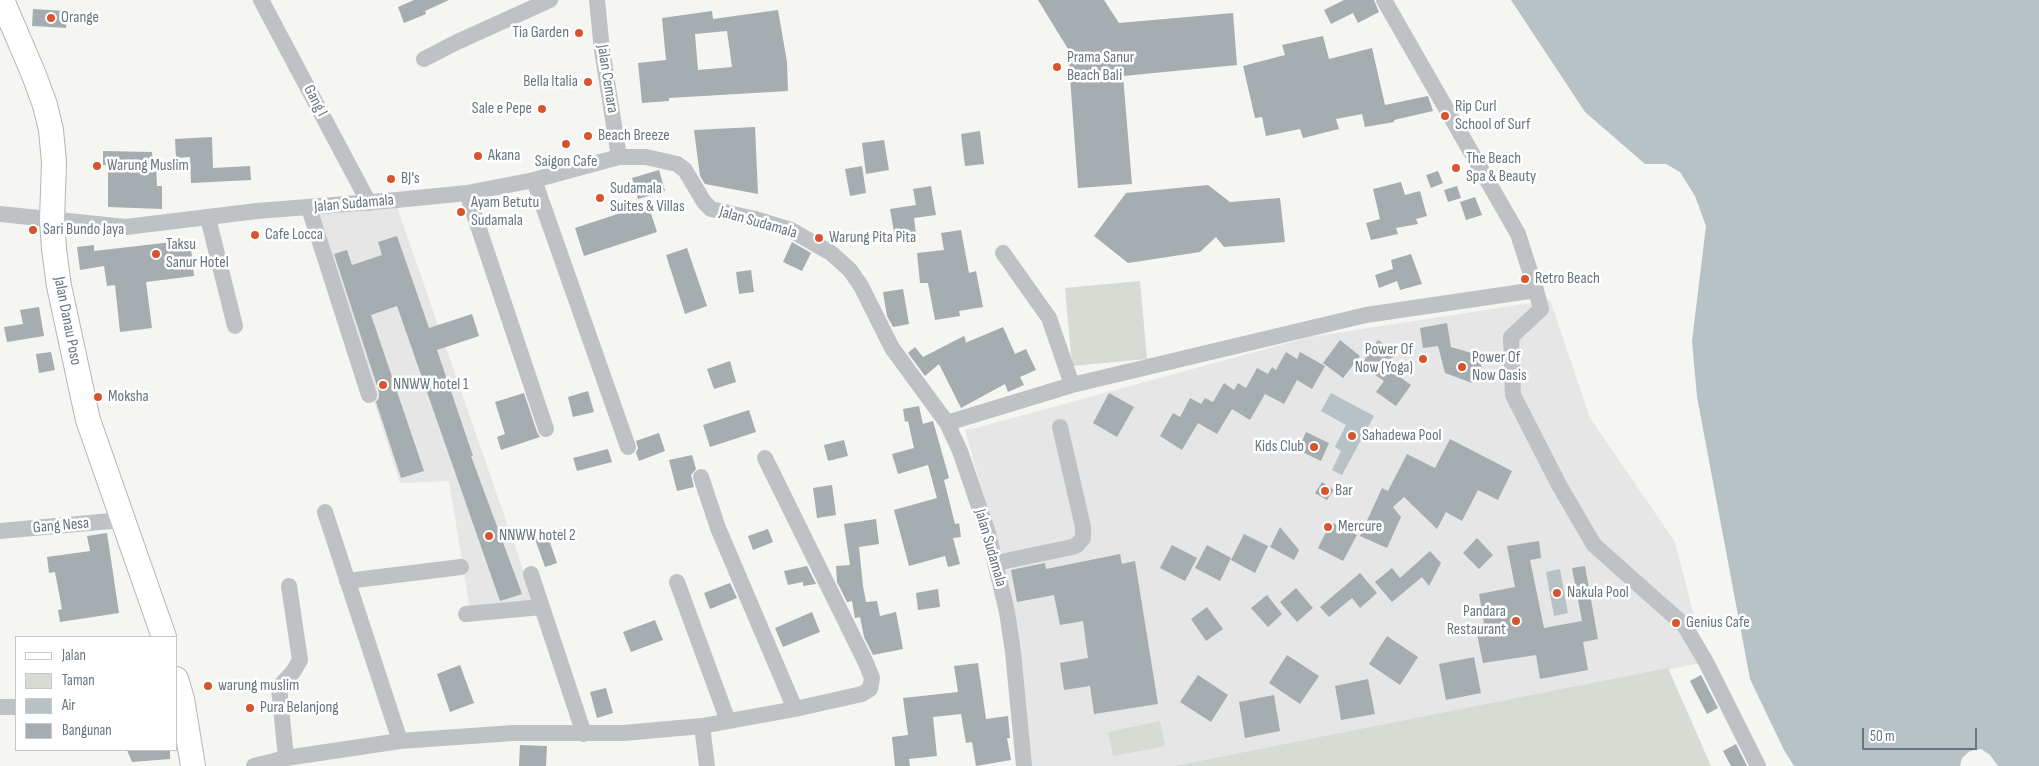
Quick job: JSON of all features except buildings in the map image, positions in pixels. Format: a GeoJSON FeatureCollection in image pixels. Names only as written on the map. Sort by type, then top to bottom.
{"type":"FeatureCollection","features":[{"type":"Feature","properties":{"kind":"street","name":"Jalan Danau Poso"},"geometry":{"type":"LineString","coordinates":[[2,0],[34,75],[51,130],[54,162],[52,220],[54,249],[88,420],[164,636]]}},
{"type":"Feature","properties":{"kind":"street","name":"Gang I"},"geometry":{"type":"LineString","coordinates":[[260,0],[369,203]]}},
{"type":"Feature","properties":{"kind":"street"},"geometry":{"type":"LineString","coordinates":[[424,59],[550,0]]}},
{"type":"Feature","properties":{"kind":"street","name":"Jalan Cemara"},"geometry":{"type":"LineString","coordinates":[[597,0],[602,50],[619,157]]}},
{"type":"Feature","properties":{"kind":"street"},"geometry":{"type":"LineString","coordinates":[[1384,0],[1518,234],[1541,309],[1511,337],[1513,395],[1559,485],[1594,545],[1684,625],[1706,662],[1758,766]]}},
{"type":"Feature","properties":{"kind":"street","name":"Jalan Sudamala"},"geometry":{"type":"LineString","coordinates":[[0,214],[126,226],[257,211],[369,203],[467,193],[534,180],[619,157],[646,156],[677,164],[685,170],[710,209],[755,219],[791,230],[831,253],[850,270],[865,294],[892,348],[947,423],[960,451],[996,563],[1007,612],[1013,652],[1024,766]]}},
{"type":"Feature","properties":{"kind":"street"},"geometry":{"type":"LineString","coordinates":[[534,180],[628,447]]}},
{"type":"Feature","properties":{"kind":"street"},"geometry":{"type":"LineString","coordinates":[[467,193],[546,429]]}},
{"type":"Feature","properties":{"kind":"street"},"geometry":{"type":"LineString","coordinates":[[309,208],[369,395]]}},
{"type":"Feature","properties":{"kind":"street"},"geometry":{"type":"LineString","coordinates":[[208,218],[235,326]]}},
{"type":"Feature","properties":{"kind":"street"},"geometry":{"type":"LineString","coordinates":[[1003,253],[1049,318],[1072,385]]}},
{"type":"Feature","properties":{"kind":"street"},"geometry":{"type":"LineString","coordinates":[[947,423],[1072,385],[1366,315],[1536,290]]}},
{"type":"Feature","properties":{"kind":"street"},"geometry":{"type":"LineString","coordinates":[[996,563],[1072,547],[1077,545],[1083,538],[1083,526],[1060,427]]}},
{"type":"Feature","properties":{"kind":"street"},"geometry":{"type":"LineString","coordinates":[[254,766],[286,758],[400,741],[513,733],[623,733],[702,726],[862,694],[870,689],[872,678],[765,458]]}},
{"type":"Feature","properties":{"kind":"street"},"geometry":{"type":"LineString","coordinates":[[701,477],[718,528],[794,709]]}},
{"type":"Feature","properties":{"kind":"street"},"geometry":{"type":"LineString","coordinates":[[325,512],[400,741]]}},
{"type":"Feature","properties":{"kind":"street","name":"Gang Nesa"},"geometry":{"type":"LineString","coordinates":[[0,531],[122,520]]}},
{"type":"Feature","properties":{"kind":"street"},"geometry":{"type":"LineString","coordinates":[[347,581],[461,567]]}},
{"type":"Feature","properties":{"kind":"street"},"geometry":{"type":"LineString","coordinates":[[531,574],[584,734]]}},
{"type":"Feature","properties":{"kind":"street"},"geometry":{"type":"LineString","coordinates":[[677,582],[728,721]]}},
{"type":"Feature","properties":{"kind":"street"},"geometry":{"type":"LineString","coordinates":[[286,758],[279,686],[293,672],[300,660],[289,586]]}},
{"type":"Feature","properties":{"kind":"street"},"geometry":{"type":"LineString","coordinates":[[466,614],[542,607]]}},
{"type":"Feature","properties":{"kind":"street"},"geometry":{"type":"LineString","coordinates":[[178,692],[193,766]]}},
{"type":"Feature","properties":{"kind":"street"},"geometry":{"type":"LineString","coordinates":[[0,707],[15,707]]}},
{"type":"Feature","properties":{"kind":"street"},"geometry":{"type":"LineString","coordinates":[[702,726],[707,766]]}},
{"type":"Feature","properties":{"kind":"shaded area"},"geometry":{"type":"Polygon","coordinates":[[[397,207],[535,604],[470,610],[449,481],[400,483],[314,214],[397,207]]]}},
{"type":"Feature","properties":{"kind":"shaded area","name":"Mercure"},"geometry":{"type":"Polygon","coordinates":[[[1550,300],[1590,418],[1675,542],[1706,662],[1174,766],[1029,766],[988,512],[965,430],[1310,337],[1550,300]]]}},
{"type":"Feature","properties":{"kind":"green space"},"geometry":{"type":"Polygon","coordinates":[[[1140,281],[1147,359],[1072,366],[1065,288],[1140,281]]]}},
{"type":"Feature","properties":{"kind":"green space"},"geometry":{"type":"Polygon","coordinates":[[[1668,668],[1711,766],[1174,766],[1668,668]]]}},
{"type":"Feature","properties":{"kind":"green space"},"geometry":{"type":"Polygon","coordinates":[[[1160,721],[1165,746],[1113,756],[1108,732],[1160,721]]]}},
{"type":"Feature","properties":{"kind":"water"},"geometry":{"type":"Polygon","coordinates":[[[1511,0],[2039,0],[2039,766],[1998,766],[1990,755],[1981,749],[1970,751],[1962,758],[1960,766],[1794,766],[1784,750],[1750,679],[1697,397],[1692,341],[1706,226],[1695,196],[1680,172],[1666,164],[1645,164],[1585,112],[1511,0]]]}},
{"type":"Feature","properties":{"kind":"water","name":"Sahadewa Pool"},"geometry":{"type":"Polygon","coordinates":[[[1331,393],[1374,416],[1342,475],[1332,470],[1341,451],[1335,447],[1346,425],[1321,411],[1331,393]]]}},
{"type":"Feature","properties":{"kind":"water","name":"Nakula Pool"},"geometry":{"type":"Polygon","coordinates":[[[1560,569],[1568,613],[1554,616],[1546,572],[1560,569]]]}},
{"type":"Feature","properties":{"kind":"place","name":"Orange"},"geometry":{"type":"Point","coordinates":[51,18]}},
{"type":"Feature","properties":{"kind":"place","name":"Tia Garden"},"geometry":{"type":"Point","coordinates":[579,33]}},
{"type":"Feature","properties":{"kind":"place","name":"Prama Sanur Beach Bali"},"geometry":{"type":"Point","coordinates":[1057,67]}},
{"type":"Feature","properties":{"kind":"place","name":"Bella Italia"},"geometry":{"type":"Point","coordinates":[588,82]}},
{"type":"Feature","properties":{"kind":"place","name":"Sale e Pepe"},"geometry":{"type":"Point","coordinates":[542,109]}},
{"type":"Feature","properties":{"kind":"place","name":"Rip Curl School of Surf"},"geometry":{"type":"Point","coordinates":[1445,116]}},
{"type":"Feature","properties":{"kind":"place","name":"Beach Breeze"},"geometry":{"type":"Point","coordinates":[588,136]}},
{"type":"Feature","properties":{"kind":"place","name":"Saigon Cafe"},"geometry":{"type":"Point","coordinates":[566,144]}},
{"type":"Feature","properties":{"kind":"place","name":"Akana"},"geometry":{"type":"Point","coordinates":[478,156]}},
{"type":"Feature","properties":{"kind":"place","name":"Warung Muslim"},"geometry":{"type":"Point","coordinates":[97,166]}},
{"type":"Feature","properties":{"kind":"place","name":"The Beach Spa & Beauty"},"geometry":{"type":"Point","coordinates":[1456,168]}},
{"type":"Feature","properties":{"kind":"place","name":"BJ's"},"geometry":{"type":"Point","coordinates":[391,179]}},
{"type":"Feature","properties":{"kind":"place","name":"Sudamala Suites & Villas"},"geometry":{"type":"Point","coordinates":[600,198]}},
{"type":"Feature","properties":{"kind":"place","name":"Ayam Betutu Sudamala"},"geometry":{"type":"Point","coordinates":[461,212]}},
{"type":"Feature","properties":{"kind":"place","name":"Sari Bundo Jaya"},"geometry":{"type":"Point","coordinates":[33,230]}},
{"type":"Feature","properties":{"kind":"place","name":"Cafe Locca"},"geometry":{"type":"Point","coordinates":[255,235]}},
{"type":"Feature","properties":{"kind":"place","name":"Warung Pita Pita"},"geometry":{"type":"Point","coordinates":[819,238]}},
{"type":"Feature","properties":{"kind":"place","name":"Taksu Sanur Hotel"},"geometry":{"type":"Point","coordinates":[156,254]}},
{"type":"Feature","properties":{"kind":"place","name":"Retro Beach"},"geometry":{"type":"Point","coordinates":[1525,279]}},
{"type":"Feature","properties":{"kind":"place","name":"Power Of Now (Yoga)"},"geometry":{"type":"Point","coordinates":[1423,359]}},
{"type":"Feature","properties":{"kind":"place","name":"Power Of Now Oasis"},"geometry":{"type":"Point","coordinates":[1462,367]}},
{"type":"Feature","properties":{"kind":"place","name":"NNWW hotel 1"},"geometry":{"type":"Point","coordinates":[383,385]}},
{"type":"Feature","properties":{"kind":"place","name":"Moksha"},"geometry":{"type":"Point","coordinates":[98,397]}},
{"type":"Feature","properties":{"kind":"place","name":"Sahadewa Pool"},"geometry":{"type":"Point","coordinates":[1352,436]}},
{"type":"Feature","properties":{"kind":"place","name":"Kids Club"},"geometry":{"type":"Point","coordinates":[1314,447]}},
{"type":"Feature","properties":{"kind":"place","name":"Bar"},"geometry":{"type":"Point","coordinates":[1325,491]}},
{"type":"Feature","properties":{"kind":"place","name":"Mercure"},"geometry":{"type":"Point","coordinates":[1328,527]}},
{"type":"Feature","properties":{"kind":"place","name":"NNWW hotel 2"},"geometry":{"type":"Point","coordinates":[489,536]}},
{"type":"Feature","properties":{"kind":"place","name":"Nakula Pool"},"geometry":{"type":"Point","coordinates":[1557,593]}},
{"type":"Feature","properties":{"kind":"place","name":"Pandara Restaurant"},"geometry":{"type":"Point","coordinates":[1516,621]}},
{"type":"Feature","properties":{"kind":"place","name":"Genius Cafe"},"geometry":{"type":"Point","coordinates":[1676,623]}},
{"type":"Feature","properties":{"kind":"place","name":"warung muslim"},"geometry":{"type":"Point","coordinates":[208,686]}},
{"type":"Feature","properties":{"kind":"place","name":"Pura Belanjong"},"geometry":{"type":"Point","coordinates":[250,708]}}]}
